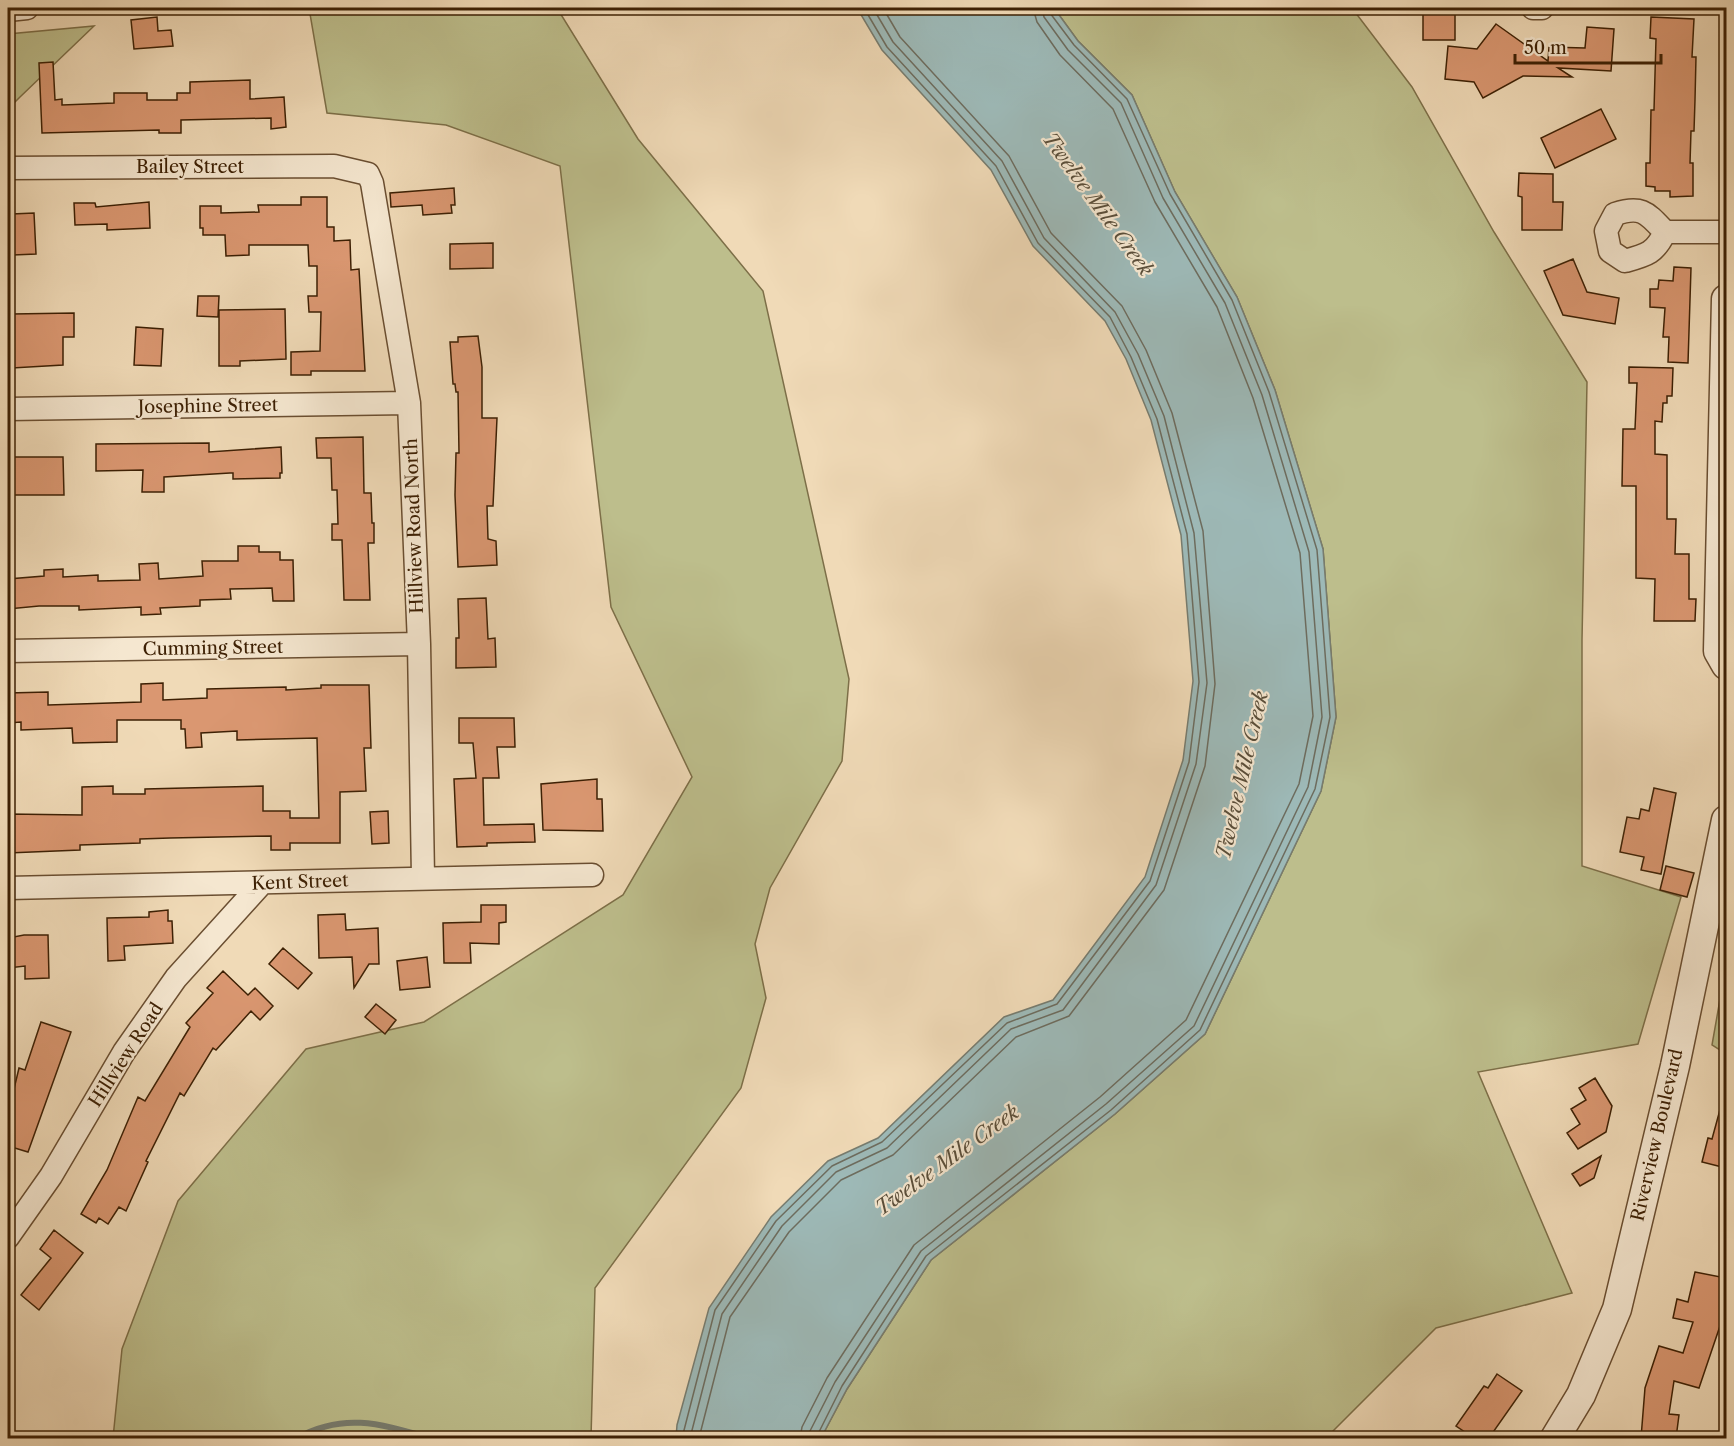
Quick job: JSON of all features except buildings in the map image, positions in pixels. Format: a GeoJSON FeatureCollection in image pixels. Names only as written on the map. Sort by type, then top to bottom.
{"type":"FeatureCollection","features":[{"type":"Feature","properties":{"kind":"street"},"geometry":{"type":"LineString","coordinates":[[8,10],[27,8]]}},
{"type":"Feature","properties":{"kind":"street"},"geometry":{"type":"LineString","coordinates":[[1533,8],[1542,8]]}},
{"type":"Feature","properties":{"kind":"street","name":"Bailey Street"},"geometry":{"type":"LineString","coordinates":[[8,168],[333,166],[368,174],[369,178]]}},
{"type":"Feature","properties":{"kind":"street","name":"Hillview Road North"},"geometry":{"type":"LineString","coordinates":[[369,178],[409,403],[419,644],[423,877]]}},
{"type":"Feature","properties":{"kind":"street"},"geometry":{"type":"LineString","coordinates":[[1665,232],[1726,232]]}},
{"type":"Feature","properties":{"kind":"street"},"geometry":{"type":"LineString","coordinates":[[1726,299],[1724,497],[1718,651],[1726,665]]}},
{"type":"Feature","properties":{"kind":"street","name":"Josephine Street"},"geometry":{"type":"LineString","coordinates":[[8,409],[409,403]]}},
{"type":"Feature","properties":{"kind":"street","name":"Cumming Street"},"geometry":{"type":"LineString","coordinates":[[8,651],[419,644]]}},
{"type":"Feature","properties":{"kind":"street","name":"Riverview Boulevard"},"geometry":{"type":"LineString","coordinates":[[1555,1438],[1581,1395],[1617,1309],[1674,1066],[1726,820]]}},
{"type":"Feature","properties":{"kind":"street","name":"Kent Street"},"geometry":{"type":"LineString","coordinates":[[8,888],[592,875]]}},
{"type":"Feature","properties":{"kind":"street","name":"Hillview Road"},"geometry":{"type":"LineString","coordinates":[[8,1237],[51,1176],[124,1052],[176,978],[261,884]]}},
{"type":"Feature","properties":{"kind":"green space"},"geometry":{"type":"Polygon","coordinates":[[[309,8],[557,8],[638,139],[763,291],[849,679],[842,761],[770,888],[755,944],[766,998],[741,1088],[595,1288],[591,1438],[113,1438],[122,1349],[178,1201],[306,1049],[424,1022],[623,895],[692,777],[611,607],[560,166],[446,125],[327,113],[309,8]]]}},
{"type":"Feature","properties":{"kind":"green space"},"geometry":{"type":"Polygon","coordinates":[[[1054,8],[1352,8],[1412,87],[1494,232],[1587,382],[1582,640],[1582,866],[1681,897],[1638,1044],[1478,1072],[1572,1293],[1436,1328],[1326,1438],[821,1438],[847,1389],[931,1260],[1115,1114],[1205,1034],[1321,791],[1336,717],[1323,549],[1275,390],[1237,297],[1175,192],[1132,95],[1078,41],[1054,8]]]}},
{"type":"Feature","properties":{"kind":"green space"},"geometry":{"type":"Polygon","coordinates":[[[94,26],[20,97],[8,109],[8,34],[94,26]]]}},
{"type":"Feature","properties":{"kind":"green space"},"geometry":{"type":"Polygon","coordinates":[[[1726,965],[1726,1054],[1712,1045],[1726,965]]]}},
{"type":"Feature","properties":{"kind":"water","name":"Twelve Mile Creek"},"geometry":{"type":"Polygon","coordinates":[[[857,8],[1054,8],[1078,41],[1132,95],[1175,192],[1237,297],[1275,390],[1323,549],[1336,717],[1321,791],[1205,1034],[1115,1114],[931,1260],[847,1389],[821,1438],[676,1438],[677,1425],[709,1308],[771,1217],[828,1161],[878,1138],[1004,1017],[1053,1000],[1145,877],[1183,760],[1193,681],[1181,535],[1151,420],[1126,359],[1105,321],[1033,246],[991,170],[882,50],[857,8]]]}},
{"type":"Feature","properties":{"kind":"waterway"},"geometry":{"type":"LineString","coordinates":[[297,1438],[314,1430],[347,1423],[379,1425],[430,1438]]}}]}
